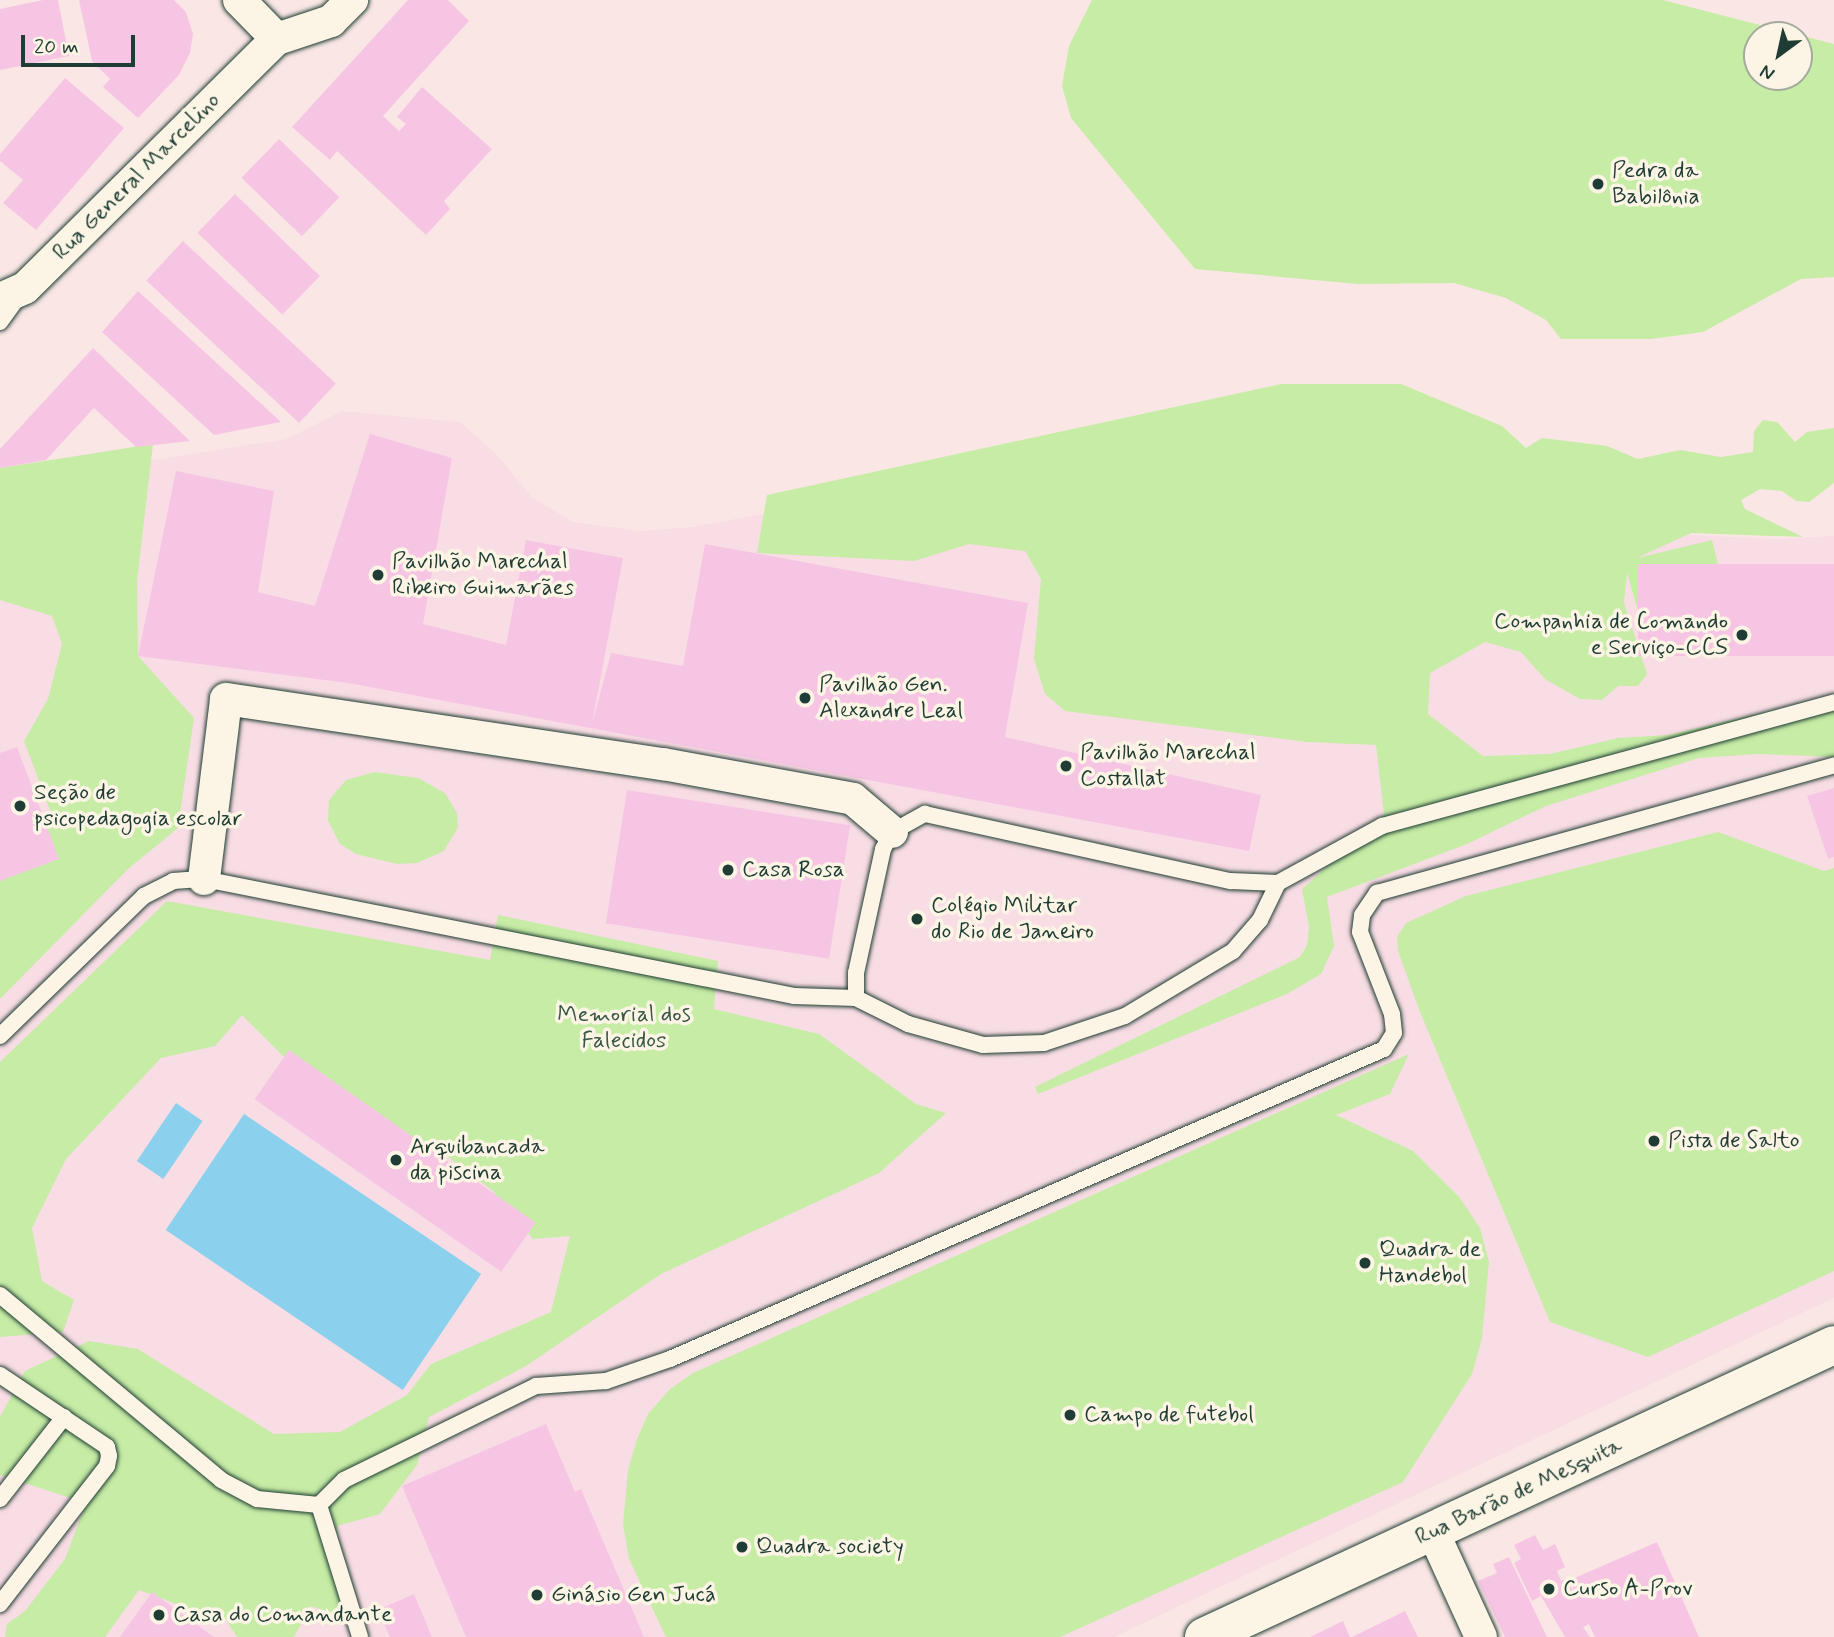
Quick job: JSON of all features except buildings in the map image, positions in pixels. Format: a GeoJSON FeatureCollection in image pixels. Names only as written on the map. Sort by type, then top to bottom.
{"type":"FeatureCollection","features":[{"type":"Feature","properties":{"kind":"street"},"geometry":{"type":"LineString","coordinates":[[239,0],[277,39]]}},
{"type":"Feature","properties":{"kind":"street","name":"Rua General Marcelino"},"geometry":{"type":"LineString","coordinates":[[13,294],[277,39],[331,21],[352,0]]}},
{"type":"Feature","properties":{"kind":"street"},"geometry":{"type":"LineString","coordinates":[[204,879],[226,699],[628,759],[853,799],[892,832]]}},
{"type":"Feature","properties":{"kind":"street","name":"Rua Barão de Mesquita"},"geometry":{"type":"LineString","coordinates":[[1204,1637],[1834,1345]]}},
{"type":"Feature","properties":{"kind":"street"},"geometry":{"type":"LineString","coordinates":[[1433,1532],[1481,1637]]}},
{"type":"Feature","properties":{"kind":"lane"},"geometry":{"type":"LineString","coordinates":[[0,322],[13,294]]}},
{"type":"Feature","properties":{"kind":"lane"},"geometry":{"type":"LineString","coordinates":[[856,998],[856,973],[878,866],[892,832],[925,814],[1231,881],[1278,883],[1382,825],[1834,702]]}},
{"type":"Feature","properties":{"kind":"lane"},"geometry":{"type":"LineString","coordinates":[[319,1505],[344,1480],[536,1386],[606,1381],[670,1359],[1384,1049],[1394,1033],[1392,1014],[1360,932],[1362,915],[1377,893],[1834,765]]}},
{"type":"Feature","properties":{"kind":"lane"},"geometry":{"type":"LineString","coordinates":[[0,1036],[144,896],[173,881],[204,879],[794,996],[856,998],[908,1024],[983,1045],[1044,1042],[1125,1016],[1233,951],[1260,920],[1278,883]]}},
{"type":"Feature","properties":{"kind":"lane"},"geometry":{"type":"LineString","coordinates":[[0,1295],[221,1479],[257,1499],[319,1505]]}},
{"type":"Feature","properties":{"kind":"lane"},"geometry":{"type":"LineString","coordinates":[[0,1375],[107,1447],[107,1466],[0,1604]]}},
{"type":"Feature","properties":{"kind":"lane"},"geometry":{"type":"LineString","coordinates":[[0,1499],[64,1417]]}},
{"type":"Feature","properties":{"kind":"lane"},"geometry":{"type":"LineString","coordinates":[[319,1505],[360,1637]]}},
{"type":"Feature","properties":{"kind":"shaded area","name":"Colégio Militar do Rio de Janeiro"},"geometry":{"type":"Polygon","coordinates":[[[342,411],[460,422],[495,453],[533,498],[573,522],[642,531],[692,527],[795,508],[1624,531],[1771,539],[1834,536],[1834,1298],[1114,1637],[0,1637],[0,484],[287,439],[342,411]]]}},
{"type":"Feature","properties":{"kind":"green space"},"geometry":{"type":"Polygon","coordinates":[[[1092,0],[1663,0],[1744,21],[1743,91],[1813,91],[1813,39],[1834,44],[1834,277],[1801,279],[1703,332],[1651,339],[1561,339],[1546,320],[1506,298],[1454,283],[1358,284],[1195,269],[1071,118],[1062,86],[1069,46],[1092,0]]]}},
{"type":"Feature","properties":{"kind":"green space"},"geometry":{"type":"Polygon","coordinates":[[[1281,384],[1401,384],[1502,426],[1526,448],[1542,438],[1607,446],[1638,459],[1680,450],[1721,457],[1753,452],[1754,431],[1763,420],[1777,422],[1795,442],[1807,432],[1834,428],[1834,483],[1809,502],[1796,501],[1782,491],[1760,489],[1741,500],[1745,509],[1803,537],[1691,533],[1637,558],[1712,540],[1724,587],[1638,610],[1627,573],[1624,603],[1647,674],[1638,686],[1618,686],[1602,700],[1580,699],[1545,679],[1521,652],[1485,642],[1430,673],[1428,714],[1483,756],[1550,754],[1618,738],[1668,735],[1834,696],[1834,757],[1758,754],[1699,758],[1546,806],[1467,844],[1327,897],[1334,946],[1321,974],[1287,994],[1038,1094],[1035,1087],[1300,957],[1307,945],[1309,927],[1302,889],[1384,815],[1376,745],[1307,742],[1065,711],[1045,694],[1034,659],[1041,579],[1025,551],[969,544],[914,561],[757,553],[767,495],[1281,384]]]}},
{"type":"Feature","properties":{"kind":"green space"},"geometry":{"type":"Polygon","coordinates":[[[153,444],[137,581],[138,656],[194,718],[178,828],[128,869],[0,999],[0,867],[46,841],[51,813],[24,741],[48,699],[62,644],[52,616],[0,600],[0,468],[153,444]]]}},
{"type":"Feature","properties":{"kind":"green space"},"geometry":{"type":"Polygon","coordinates":[[[375,772],[418,778],[445,793],[457,813],[458,827],[444,851],[417,863],[397,864],[356,854],[340,844],[328,821],[329,800],[346,780],[375,772]]]}},
{"type":"Feature","properties":{"kind":"green space","name":"Pista de Salto"},"geometry":{"type":"Polygon","coordinates":[[[1718,832],[1824,871],[1834,868],[1834,1271],[1648,1357],[1550,1322],[1420,1012],[1398,951],[1397,937],[1406,923],[1466,896],[1718,832]]]}},
{"type":"Feature","properties":{"kind":"green space","name":"Memorial dos Falecidos"},"geometry":{"type":"Polygon","coordinates":[[[167,901],[490,960],[498,915],[718,961],[714,1009],[819,1034],[916,1104],[946,1113],[879,1173],[661,1274],[526,1366],[429,1417],[417,1465],[380,1514],[337,1526],[337,1557],[351,1596],[337,1615],[311,1606],[294,1637],[237,1637],[225,1618],[208,1616],[139,1590],[105,1637],[5,1637],[7,1624],[25,1611],[65,1559],[86,1503],[0,1475],[0,1417],[25,1371],[89,1341],[138,1349],[274,1434],[340,1432],[407,1395],[431,1364],[551,1312],[570,1236],[533,1239],[493,1191],[443,1153],[395,1137],[373,1109],[283,1056],[242,1015],[215,1046],[161,1058],[66,1159],[32,1228],[42,1281],[74,1300],[63,1332],[0,1337],[0,1062],[167,901]]]}},
{"type":"Feature","properties":{"kind":"green space"},"geometry":{"type":"Polygon","coordinates":[[[1409,1054],[1390,1094],[1336,1115],[1413,1151],[1460,1198],[1480,1228],[1489,1262],[1482,1338],[1472,1374],[1403,1482],[1060,1637],[666,1637],[629,1559],[623,1524],[628,1470],[637,1439],[648,1414],[670,1389],[693,1373],[1409,1054]]]}},
{"type":"Feature","properties":{"kind":"water"},"geometry":{"type":"Polygon","coordinates":[[[176,1103],[203,1121],[163,1179],[137,1161],[176,1103]]]}},
{"type":"Feature","properties":{"kind":"water"},"geometry":{"type":"Polygon","coordinates":[[[244,1114],[481,1274],[403,1390],[166,1230],[244,1114]]]}},
{"type":"Feature","properties":{"kind":"place","name":"Pedra da Babilônia"},"geometry":{"type":"Point","coordinates":[1598,184]}},
{"type":"Feature","properties":{"kind":"place","name":"Pavilhão Marechal Ribeiro Guimarães"},"geometry":{"type":"Point","coordinates":[378,575]}},
{"type":"Feature","properties":{"kind":"place","name":"Companhia de Comando e Serviço-CCS"},"geometry":{"type":"Point","coordinates":[1742,635]}},
{"type":"Feature","properties":{"kind":"place","name":"Pavilhão Gen. Alexandre Leal"},"geometry":{"type":"Point","coordinates":[805,698]}},
{"type":"Feature","properties":{"kind":"place","name":"Pavilhão Marechal Costallat"},"geometry":{"type":"Point","coordinates":[1066,766]}},
{"type":"Feature","properties":{"kind":"place","name":"Seção de psicopedagogia escolar"},"geometry":{"type":"Point","coordinates":[20,806]}},
{"type":"Feature","properties":{"kind":"place","name":"Casa Rosa"},"geometry":{"type":"Point","coordinates":[728,870]}},
{"type":"Feature","properties":{"kind":"place","name":"Colégio Militar do Rio de Janeiro"},"geometry":{"type":"Point","coordinates":[917,919]}},
{"type":"Feature","properties":{"kind":"place","name":"Pista de Salto"},"geometry":{"type":"Point","coordinates":[1654,1141]}},
{"type":"Feature","properties":{"kind":"place","name":"Arquibancada da piscina"},"geometry":{"type":"Point","coordinates":[396,1160]}},
{"type":"Feature","properties":{"kind":"place","name":"Quadra de Handebol"},"geometry":{"type":"Point","coordinates":[1365,1263]}},
{"type":"Feature","properties":{"kind":"place","name":"Campo de futebol"},"geometry":{"type":"Point","coordinates":[1070,1415]}},
{"type":"Feature","properties":{"kind":"place","name":"Quadra society"},"geometry":{"type":"Point","coordinates":[742,1547]}},
{"type":"Feature","properties":{"kind":"place","name":"Curso A-Prov"},"geometry":{"type":"Point","coordinates":[1549,1589]}},
{"type":"Feature","properties":{"kind":"place","name":"Ginásio Gen Jucá"},"geometry":{"type":"Point","coordinates":[537,1595]}},
{"type":"Feature","properties":{"kind":"place","name":"Casa do Comandante"},"geometry":{"type":"Point","coordinates":[159,1615]}}]}
